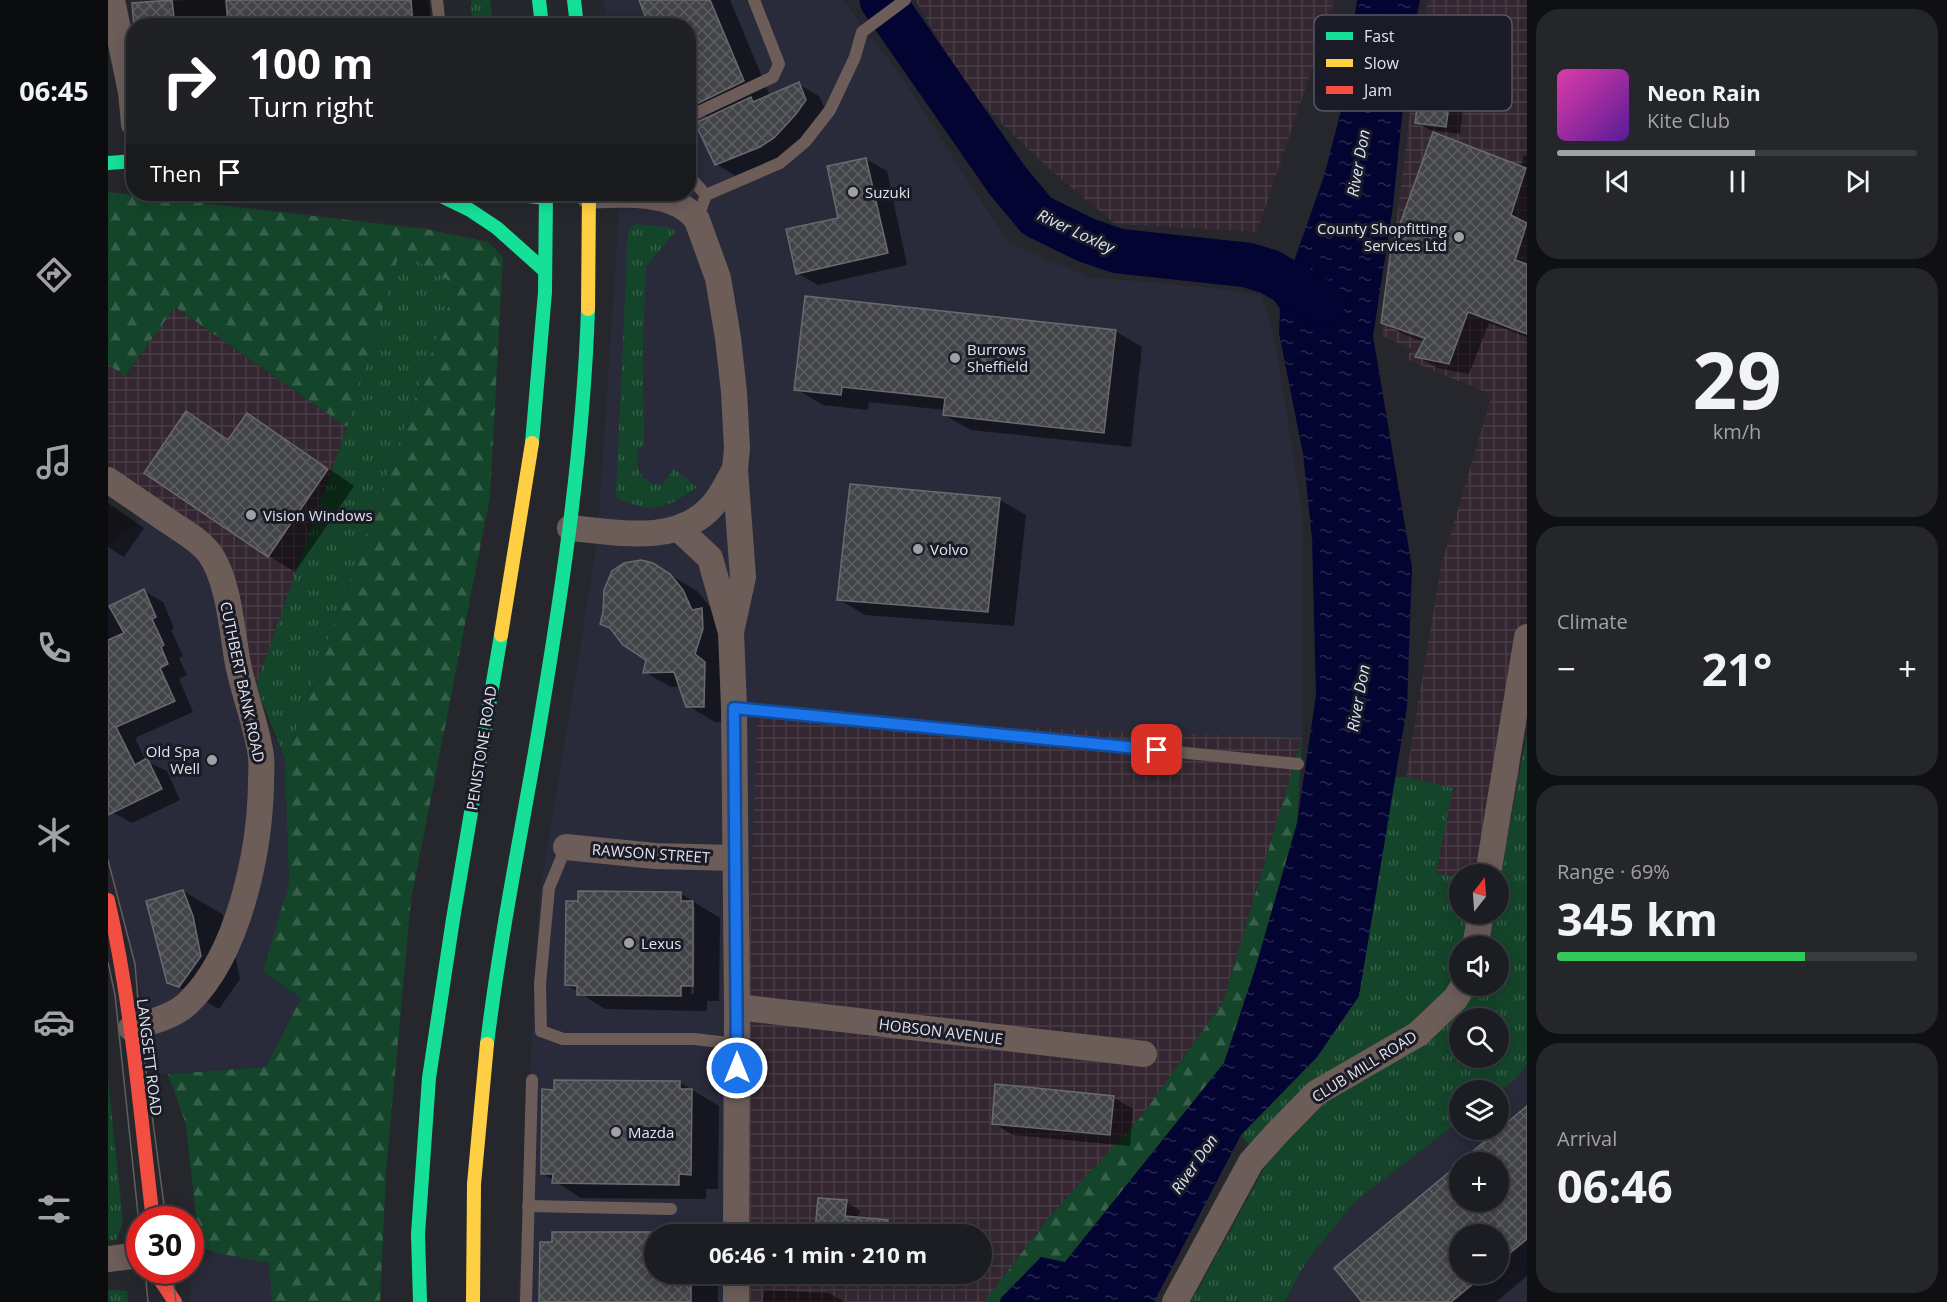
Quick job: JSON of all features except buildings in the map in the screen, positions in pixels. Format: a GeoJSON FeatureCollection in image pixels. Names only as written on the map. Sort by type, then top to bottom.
{"type":"FeatureCollection","features":[{"type":"Feature","properties":{"kind":"main road"},"geometry":{"type":"LineString","coordinates":[[539,0],[541,18]]}},
{"type":"Feature","properties":{"kind":"main road"},"geometry":{"type":"LineString","coordinates":[[574,0],[576,18]]}},
{"type":"Feature","properties":{"kind":"main road"},"geometry":{"type":"LineString","coordinates":[[108,163],[126,162]]}},
{"type":"Feature","properties":{"kind":"main road"},"geometry":{"type":"LineString","coordinates":[[452,201],[497,228],[544,270]]}},
{"type":"Feature","properties":{"kind":"main road","name":"PENISTONE ROAD"},"geometry":{"type":"LineString","coordinates":[[420,1302],[418,1234],[429,1078],[473,796],[527,485],[538,387],[550,201]]}},
{"type":"Feature","properties":{"kind":"main road"},"geometry":{"type":"LineString","coordinates":[[473,1302],[471,1252],[474,1182],[488,1041],[498,966],[548,675],[562,521],[584,400],[590,292],[586,201]]}},
{"type":"Feature","properties":{"kind":"main road"},"geometry":{"type":"LineString","coordinates":[[527,485],[540,499]]}},
{"type":"Feature","properties":{"kind":"main road","name":"LANGSETT ROAD"},"geometry":{"type":"LineString","coordinates":[[108,900],[131,1028],[151,1206]]}},
{"type":"Feature","properties":{"kind":"main road"},"geometry":{"type":"LineString","coordinates":[[152,1294],[156,1284]]}},
{"type":"Feature","properties":{"kind":"main road"},"geometry":{"type":"LineString","coordinates":[[165,1284],[175,1302]]}},
{"type":"Feature","properties":{"kind":"street"},"geometry":{"type":"LineString","coordinates":[[112,0],[126,68]]}},
{"type":"Feature","properties":{"kind":"street"},"geometry":{"type":"LineString","coordinates":[[663,201],[691,213],[697,220],[718,278],[728,338],[734,392],[737,448],[735,470],[743,577],[731,632]]}},
{"type":"Feature","properties":{"kind":"street"},"geometry":{"type":"LineString","coordinates":[[562,521],[641,534],[679,529],[698,520],[714,504],[735,470]]}},
{"type":"Feature","properties":{"kind":"street","name":"CUTHBERT BANK ROAD"},"geometry":{"type":"LineString","coordinates":[[108,480],[193,538],[210,554],[225,594],[242,684],[261,757],[261,804],[255,858],[242,907],[225,948],[208,977],[188,1003],[168,1016],[131,1028]]}},
{"type":"Feature","properties":{"kind":"street"},"geometry":{"type":"LineString","coordinates":[[679,529],[710,558],[731,632],[737,1007],[736,1224]]}},
{"type":"Feature","properties":{"kind":"street"},"geometry":{"type":"LineString","coordinates":[[1490,864],[1527,637]]}},
{"type":"Feature","properties":{"kind":"street","name":"RAWSON STREET"},"geometry":{"type":"LineString","coordinates":[[566,847],[655,856],[735,858]]}},
{"type":"Feature","properties":{"kind":"street","name":"CLUB MILL ROAD"},"geometry":{"type":"LineString","coordinates":[[1175,1302],[1251,1162],[1270,1141],[1316,1093],[1418,1034],[1457,996]]}},
{"type":"Feature","properties":{"kind":"street","name":"HOBSON AVENUE"},"geometry":{"type":"LineString","coordinates":[[737,1007],[1144,1054]]}},
{"type":"Feature","properties":{"kind":"street"},"geometry":{"type":"LineString","coordinates":[[108,1259],[126,1257]]}},
{"type":"Feature","properties":{"kind":"street"},"geometry":{"type":"LineString","coordinates":[[736,1284],[736,1302]]}},
{"type":"Feature","properties":{"kind":"lane"},"geometry":{"type":"LineString","coordinates":[[437,0],[439,18]]}},
{"type":"Feature","properties":{"kind":"lane"},"geometry":{"type":"LineString","coordinates":[[696,113],[773,77],[779,64],[754,0]]}},
{"type":"Feature","properties":{"kind":"lane"},"geometry":{"type":"LineString","coordinates":[[697,220],[706,195],[780,163],[805,142],[830,110],[855,57],[862,32],[905,0]]}},
{"type":"Feature","properties":{"kind":"lane"},"geometry":{"type":"LineString","coordinates":[[696,184],[706,195]]}},
{"type":"Feature","properties":{"kind":"lane"},"geometry":{"type":"LineString","coordinates":[[734,708],[1298,764]]}},
{"type":"Feature","properties":{"kind":"lane"},"geometry":{"type":"LineString","coordinates":[[566,847],[549,888],[540,984],[541,1031],[562,1039],[694,1039],[737,1044]]}},
{"type":"Feature","properties":{"kind":"lane"},"geometry":{"type":"LineString","coordinates":[[526,1302],[532,1080]]}},
{"type":"Feature","properties":{"kind":"lane"},"geometry":{"type":"LineString","coordinates":[[528,1206],[671,1209]]}},
{"type":"Feature","properties":{"kind":"shaded area"},"geometry":{"type":"Polygon","coordinates":[[[604,0],[843,0],[901,76],[1008,243],[1090,277],[1194,286],[1262,295],[1276,347],[1302,510],[1302,738],[757,718],[739,1224],[644,1224],[644,1284],[738,1284],[737,1302],[518,1302],[539,897],[597,544],[620,201],[696,201],[696,18],[606,18],[604,0]]]}},
{"type":"Feature","properties":{"kind":"shaded area"},"geometry":{"type":"Polygon","coordinates":[[[915,0],[1335,0],[1330,15],[1314,15],[1314,62],[1257,232],[1115,224],[1045,165],[969,92],[915,0]]]}},
{"type":"Feature","properties":{"kind":"shaded area"},"geometry":{"type":"Polygon","coordinates":[[[1428,0],[1527,0],[1527,725],[1504,864],[1449,864],[1449,876],[1436,873],[1452,788],[1406,777],[1441,566],[1492,395],[1406,359],[1412,349],[1382,336],[1410,111],[1512,111],[1512,15],[1425,15],[1428,0]]]}},
{"type":"Feature","properties":{"kind":"shaded area"},"geometry":{"type":"Polygon","coordinates":[[[174,307],[347,427],[256,685],[227,559],[108,468],[108,364],[126,376],[174,307]]]}},
{"type":"Feature","properties":{"kind":"shaded area"},"geometry":{"type":"Polygon","coordinates":[[[155,499],[227,559],[263,713],[285,760],[289,883],[263,972],[301,998],[266,1067],[159,1074],[119,898],[108,860],[108,546],[135,526],[155,499]]]}},
{"type":"Feature","properties":{"kind":"shaded area"},"geometry":{"type":"Polygon","coordinates":[[[757,718],[1302,738],[1223,1002],[1141,1117],[1050,1216],[984,1302],[737,1302],[738,1284],[992,1284],[992,1224],[739,1224],[757,718]]]}},
{"type":"Feature","properties":{"kind":"shaded area"},"geometry":{"type":"Polygon","coordinates":[[[1527,1065],[1527,1302],[1284,1302],[1308,1259],[1355,1202],[1449,1129],[1449,1140],[1509,1140],[1509,1084],[1527,1065]]]}},
{"type":"Feature","properties":{"kind":"shaded area"},"geometry":{"type":"Polygon","coordinates":[[[215,1253],[269,1263],[272,1302],[190,1302],[191,1284],[204,1284],[204,1262],[215,1253]]]}},
{"type":"Feature","properties":{"kind":"green space"},"geometry":{"type":"Polygon","coordinates":[[[471,0],[490,0],[491,18],[472,18],[471,0]]]}},
{"type":"Feature","properties":{"kind":"green space"},"geometry":{"type":"Polygon","coordinates":[[[108,192],[126,194],[126,201],[185,201],[426,229],[488,242],[503,257],[490,497],[411,900],[386,1172],[380,1302],[272,1302],[269,1263],[215,1253],[204,1248],[204,1206],[195,1206],[186,1124],[168,1074],[266,1067],[301,998],[263,972],[289,883],[285,760],[456,285],[400,251],[347,427],[175,307],[125,376],[108,364],[108,192]]]}},
{"type":"Feature","properties":{"kind":"green space"},"geometry":{"type":"Polygon","coordinates":[[[636,224],[672,228],[675,232],[646,266],[643,342],[644,446],[638,450],[638,469],[649,482],[662,485],[674,469],[697,487],[674,502],[659,507],[642,507],[624,502],[616,495],[628,232],[636,224]]]}},
{"type":"Feature","properties":{"kind":"green space"},"geometry":{"type":"Polygon","coordinates":[[[400,251],[456,284],[285,760],[256,685],[347,427],[400,251]]]}},
{"type":"Feature","properties":{"kind":"green space"},"geometry":{"type":"Polygon","coordinates":[[[1527,733],[1527,1065],[1509,1084],[1509,1080],[1449,1080],[1449,1129],[1355,1202],[1308,1259],[1284,1302],[1191,1302],[1266,1165],[1241,1135],[1317,1057],[1359,996],[1395,777],[1406,777],[1453,788],[1436,873],[1449,876],[1449,924],[1509,924],[1509,864],[1503,864],[1527,733]]]}},
{"type":"Feature","properties":{"kind":"green space"},"geometry":{"type":"Polygon","coordinates":[[[1302,738],[1297,823],[1256,966],[1224,1063],[1065,1262],[1001,1298],[1000,1302],[984,1302],[1050,1216],[1141,1117],[1223,1002],[1302,738]]]}},
{"type":"Feature","properties":{"kind":"green space"},"geometry":{"type":"Polygon","coordinates":[[[108,1079],[123,1222],[117,1239],[108,1241],[108,1079]]]}},
{"type":"Feature","properties":{"kind":"green space"},"geometry":{"type":"Polygon","coordinates":[[[108,1290],[127,1291],[128,1302],[108,1302],[108,1290]]]}},
{"type":"Feature","properties":{"kind":"water"},"geometry":{"type":"Polygon","coordinates":[[[1357,0],[1420,0],[1417,15],[1355,15],[1357,0]]]}},
{"type":"Feature","properties":{"kind":"water","name":"River Don"},"geometry":{"type":"Polygon","coordinates":[[[1341,111],[1403,111],[1393,206],[1373,336],[1412,567],[1407,707],[1359,996],[1317,1057],[1241,1135],[1154,1302],[1000,1302],[1001,1298],[1041,1257],[1065,1262],[1224,1063],[1256,966],[1297,823],[1316,695],[1312,538],[1303,454],[1279,333],[1280,309],[1268,291],[1273,261],[1292,267],[1324,176],[1341,111]]]}},
{"type":"Feature","properties":{"kind":"waterway","name":"River Loxley"},"geometry":{"type":"LineString","coordinates":[[882,0],[1007,180],[1037,216],[1086,240],[1118,251],[1247,265],[1270,272],[1323,303]]}},
{"type":"Feature","properties":{"kind":"tram line"},"geometry":{"type":"LineString","coordinates":[[108,860],[135,964],[140,1025],[164,1206]]}},
{"type":"Feature","properties":{"kind":"tram line"},"geometry":{"type":"LineString","coordinates":[[108,962],[115,995],[137,1206]]}},
{"type":"Feature","properties":{"kind":"tram line"},"geometry":{"type":"LineString","coordinates":[[146,1284],[148,1302]]}},
{"type":"Feature","properties":{"kind":"tram line"},"geometry":{"type":"LineString","coordinates":[[174,1284],[176,1302]]}},
{"type":"Feature","properties":{"kind":"traffic: fast"},"geometry":{"type":"LineString","coordinates":[[539,0],[541,18]]}},
{"type":"Feature","properties":{"kind":"traffic: fast"},"geometry":{"type":"LineString","coordinates":[[574,0],[576,18]]}},
{"type":"Feature","properties":{"kind":"traffic: fast"},"geometry":{"type":"LineString","coordinates":[[108,163],[126,162]]}},
{"type":"Feature","properties":{"kind":"traffic: fast"},"geometry":{"type":"LineString","coordinates":[[451,201],[497,228],[544,270]]}},
{"type":"Feature","properties":{"kind":"traffic: fast"},"geometry":{"type":"LineString","coordinates":[[532,443],[545,292],[546,201]]}},
{"type":"Feature","properties":{"kind":"traffic: fast"},"geometry":{"type":"LineString","coordinates":[[487,1044],[569,531],[581,420],[588,309]]}},
{"type":"Feature","properties":{"kind":"traffic: fast"},"geometry":{"type":"LineString","coordinates":[[420,1302],[418,1234],[429,1078],[453,919],[501,635]]}},
{"type":"Feature","properties":{"kind":"traffic: slow"},"geometry":{"type":"LineString","coordinates":[[588,309],[589,201]]}},
{"type":"Feature","properties":{"kind":"traffic: slow"},"geometry":{"type":"LineString","coordinates":[[501,635],[532,443]]}},
{"type":"Feature","properties":{"kind":"traffic: slow"},"geometry":{"type":"LineString","coordinates":[[473,1302],[474,1184],[487,1044]]}},
{"type":"Feature","properties":{"kind":"traffic: jam"},"geometry":{"type":"LineString","coordinates":[[108,900],[129,1019],[151,1206]]}},
{"type":"Feature","properties":{"kind":"traffic: jam"},"geometry":{"type":"LineString","coordinates":[[163,1284],[175,1302]]}},
{"type":"Feature","properties":{"kind":"place","name":"Suzuki"},"geometry":{"type":"Point","coordinates":[853,192]}},
{"type":"Feature","properties":{"kind":"place","name":"County Shopfitting Services Ltd"},"geometry":{"type":"Point","coordinates":[1459,237]}},
{"type":"Feature","properties":{"kind":"place","name":"Burrows Sheffield"},"geometry":{"type":"Point","coordinates":[955,358]}},
{"type":"Feature","properties":{"kind":"place","name":"Vision Windows"},"geometry":{"type":"Point","coordinates":[251,515]}},
{"type":"Feature","properties":{"kind":"place","name":"Volvo"},"geometry":{"type":"Point","coordinates":[918,549]}},
{"type":"Feature","properties":{"kind":"place","name":"Old Spa Well"},"geometry":{"type":"Point","coordinates":[212,760]}},
{"type":"Feature","properties":{"kind":"place","name":"Lexus"},"geometry":{"type":"Point","coordinates":[629,943]}},
{"type":"Feature","properties":{"kind":"place","name":"Mazda"},"geometry":{"type":"Point","coordinates":[616,1132]}},
{"type":"Feature","properties":{"kind":"route"},"geometry":{"type":"LineString","coordinates":[[737,1068],[734,708],[1157,750]]}}]}
